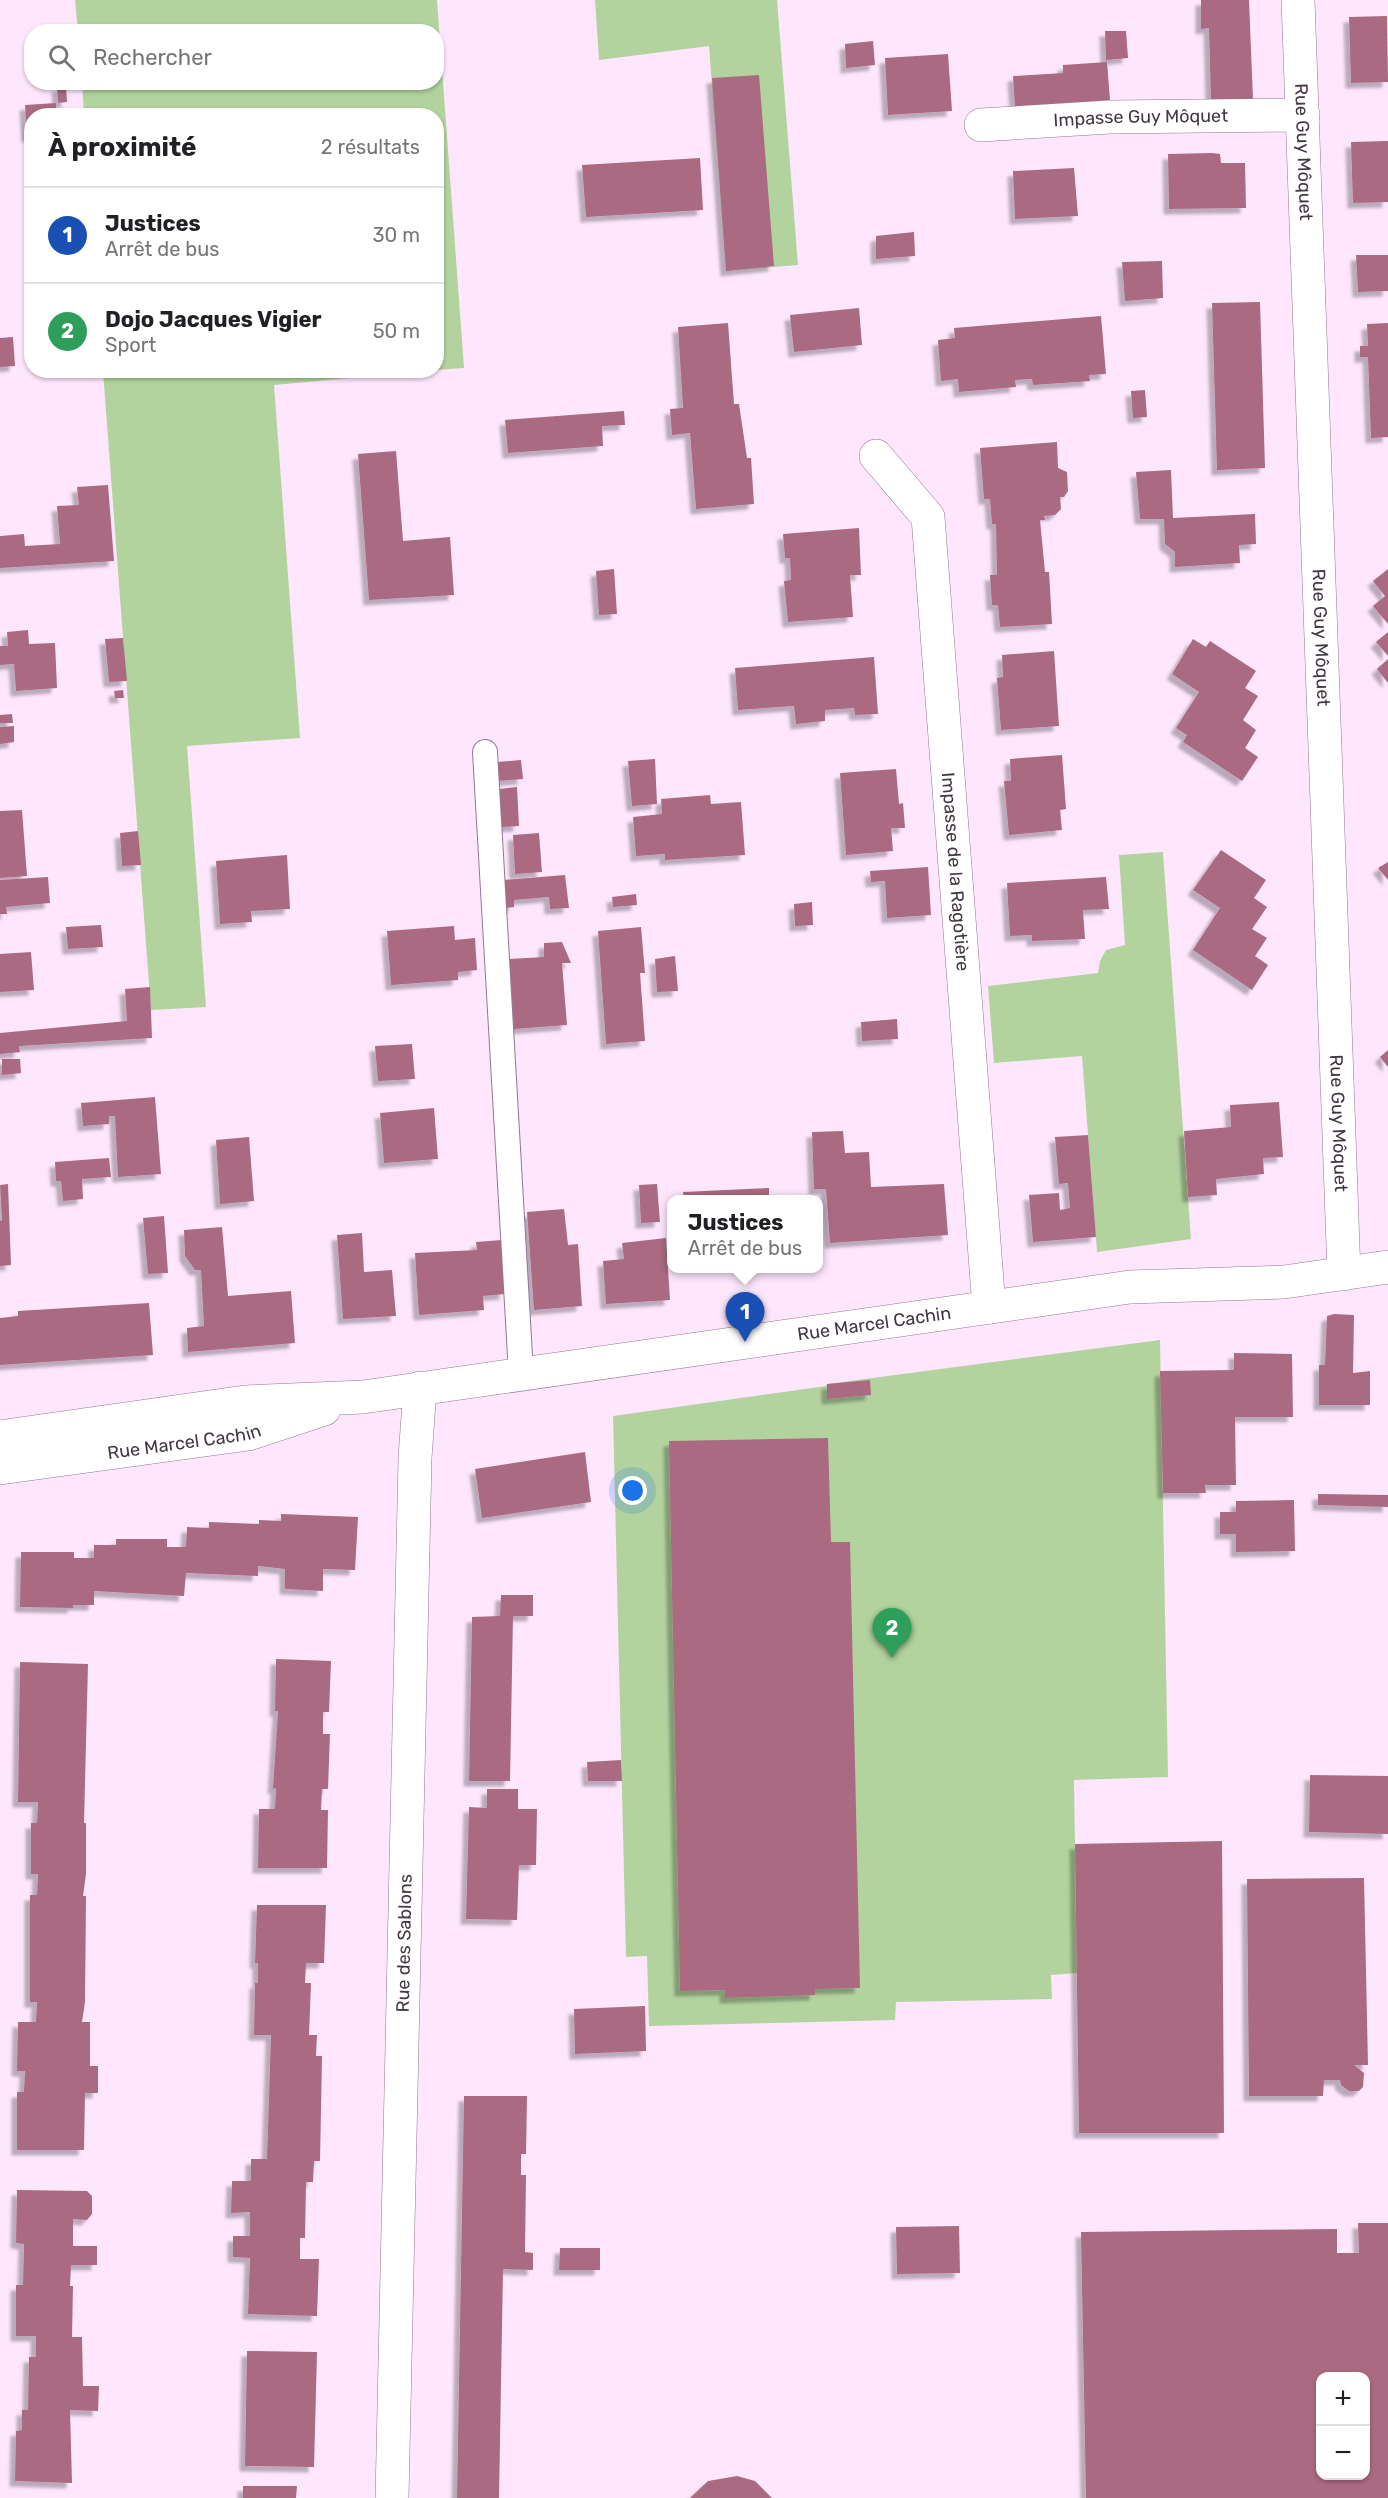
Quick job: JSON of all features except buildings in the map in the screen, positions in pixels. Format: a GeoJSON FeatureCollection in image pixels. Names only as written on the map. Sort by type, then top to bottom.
{"type":"FeatureCollection","features":[{"type":"Feature","properties":{"kind":"street","name":"Rue Guy Môquet"},"geometry":{"type":"LineString","coordinates":[[1298,0],[1344,1274]]}},
{"type":"Feature","properties":{"kind":"street","name":"Impasse Guy Môquet"},"geometry":{"type":"LineString","coordinates":[[981,125],[1110,117],[1303,115]]}},
{"type":"Feature","properties":{"kind":"street","name":"Impasse de la Ragotière"},"geometry":{"type":"LineString","coordinates":[[876,456],[928,517],[989,1307]]}},
{"type":"Feature","properties":{"kind":"street","name":"Rue Marcel Cachin"},"geometry":{"type":"LineString","coordinates":[[0,1437],[245,1402],[363,1397],[1130,1287],[1284,1282],[1388,1268]]}},
{"type":"Feature","properties":{"kind":"street","name":"Rue des Sablons"},"geometry":{"type":"LineString","coordinates":[[392,2498],[415,1458],[420,1388]]}},
{"type":"Feature","properties":{"kind":"street","name":"Rue Marcel Cachin"},"geometry":{"type":"LineString","coordinates":[[0,1468],[248,1434],[363,1397]]}},
{"type":"Feature","properties":{"kind":"lane"},"geometry":{"type":"LineString","coordinates":[[485,752],[521,1373]]}},
{"type":"Feature","properties":{"kind":"green space"},"geometry":{"type":"Polygon","coordinates":[[[75,0],[437,0],[439,24],[77,24],[75,0]]]}},
{"type":"Feature","properties":{"kind":"green space"},"geometry":{"type":"Polygon","coordinates":[[[595,0],[777,0],[798,265],[726,271],[709,46],[599,60],[595,0]]]}},
{"type":"Feature","properties":{"kind":"green space"},"geometry":{"type":"Polygon","coordinates":[[[82,90],[444,90],[464,368],[444,369],[444,108],[84,108],[82,90]]]}},
{"type":"Feature","properties":{"kind":"green space"},"geometry":{"type":"Polygon","coordinates":[[[104,378],[350,378],[274,385],[300,738],[187,746],[206,1007],[151,1010],[104,378]]]}},
{"type":"Feature","properties":{"kind":"green space"},"geometry":{"type":"Polygon","coordinates":[[[1163,852],[1191,1239],[1097,1252],[1082,1056],[994,1063],[988,986],[1098,973],[1100,961],[1106,950],[1125,945],[1119,855],[1163,852]]]}},
{"type":"Feature","properties":{"kind":"green space"},"geometry":{"type":"Polygon","coordinates":[[[1160,1340],[1168,1777],[1074,1780],[1077,1973],[1051,1975],[1052,1999],[896,2002],[895,2020],[649,2026],[647,1956],[626,1957],[613,1416],[826,1386],[827,1384],[1160,1340]]]}},
{"type":"Feature","properties":{"kind":"place","name":"Justices"},"geometry":{"type":"Point","coordinates":[745,1342]}},
{"type":"Feature","properties":{"kind":"place","name":"Dojo Jacques Vigier"},"geometry":{"type":"Point","coordinates":[892,1658]}}]}
